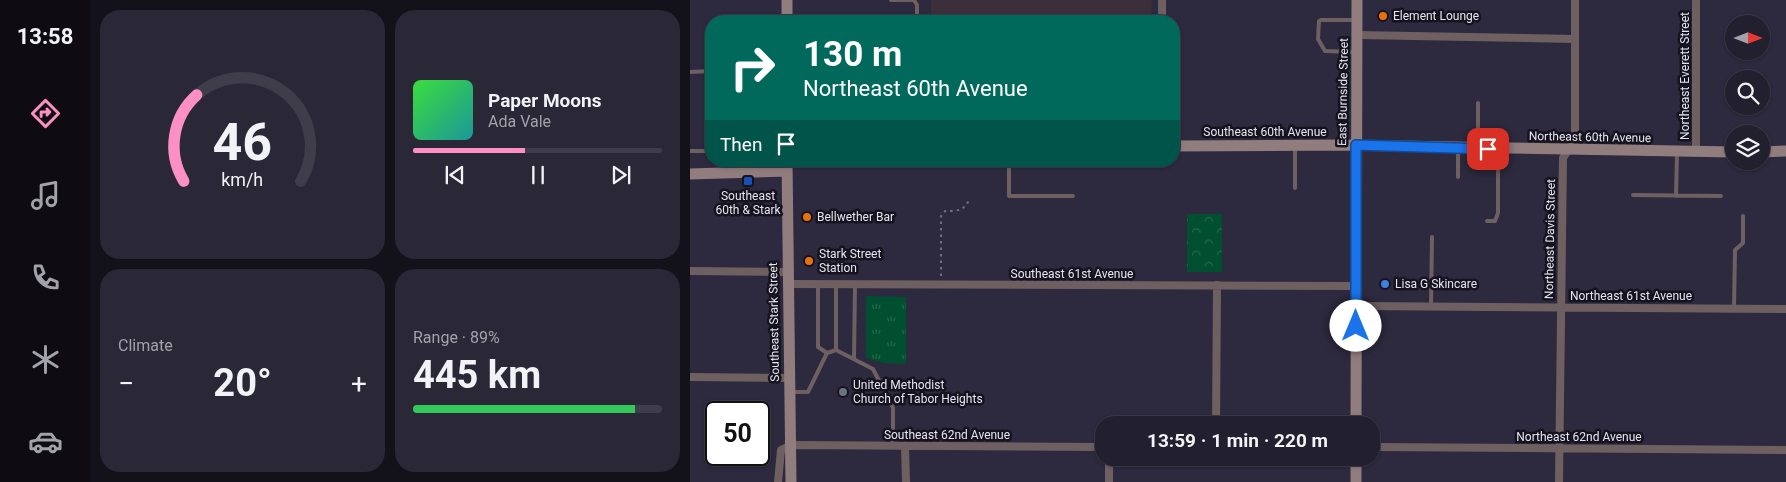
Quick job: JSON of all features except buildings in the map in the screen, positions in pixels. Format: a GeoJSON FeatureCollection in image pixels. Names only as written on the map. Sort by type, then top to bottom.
{"type":"FeatureCollection","features":[{"type":"Feature","properties":{"kind":"main road"},"geometry":{"type":"LineString","coordinates":[[787,0],[787,15]]}},
{"type":"Feature","properties":{"kind":"main road","name":"East Burnside Street"},"geometry":{"type":"LineString","coordinates":[[1356,416],[1357,0]]}},
{"type":"Feature","properties":{"kind":"main road","name":"Northeast 60th Avenue"},"geometry":{"type":"LineString","coordinates":[[1356,145],[1498,150],[1725,152]]}},
{"type":"Feature","properties":{"kind":"main road","name":"Southeast 60th Avenue"},"geometry":{"type":"LineString","coordinates":[[1180,146],[1356,145]]}},
{"type":"Feature","properties":{"kind":"main road"},"geometry":{"type":"LineString","coordinates":[[1770,152],[1786,151]]}},
{"type":"Feature","properties":{"kind":"main road"},"geometry":{"type":"LineString","coordinates":[[690,174],[775,167]]}},
{"type":"Feature","properties":{"kind":"main road","name":"Southeast Stark Street"},"geometry":{"type":"LineString","coordinates":[[787,167],[791,482]]}},
{"type":"Feature","properties":{"kind":"main road"},"geometry":{"type":"LineString","coordinates":[[1356,466],[1356,482]]}},
{"type":"Feature","properties":{"kind":"street"},"geometry":{"type":"LineString","coordinates":[[1162,0],[1162,15]]}},
{"type":"Feature","properties":{"kind":"street","name":"Northeast Davis Street"},"geometry":{"type":"LineString","coordinates":[[1559,482],[1563,158],[1575,139],[1576,0]]}},
{"type":"Feature","properties":{"kind":"street","name":"Northeast Everett Street"},"geometry":{"type":"LineString","coordinates":[[1696,0],[1696,152]]}},
{"type":"Feature","properties":{"kind":"street"},"geometry":{"type":"LineString","coordinates":[[1357,35],[1575,39]]}},
{"type":"Feature","properties":{"kind":"street"},"geometry":{"type":"LineString","coordinates":[[690,271],[787,272]]}},
{"type":"Feature","properties":{"kind":"street","name":"Southeast 61st Avenue"},"geometry":{"type":"LineString","coordinates":[[787,284],[1356,286]]}},
{"type":"Feature","properties":{"kind":"street"},"geometry":{"type":"LineString","coordinates":[[1216,416],[1217,285]]}},
{"type":"Feature","properties":{"kind":"street","name":"Northeast 61st Avenue"},"geometry":{"type":"LineString","coordinates":[[1356,306],[1786,309]]}},
{"type":"Feature","properties":{"kind":"street"},"geometry":{"type":"LineString","coordinates":[[690,377],[789,378]]}},
{"type":"Feature","properties":{"kind":"street"},"geometry":{"type":"LineString","coordinates":[[778,482],[780,450],[791,445]]}},
{"type":"Feature","properties":{"kind":"street","name":"Southeast 62nd Avenue"},"geometry":{"type":"LineString","coordinates":[[791,445],[1095,447]]}},
{"type":"Feature","properties":{"kind":"street"},"geometry":{"type":"LineString","coordinates":[[905,446],[906,482]]}},
{"type":"Feature","properties":{"kind":"street","name":"Northeast 62nd Avenue"},"geometry":{"type":"LineString","coordinates":[[1380,447],[1786,450]]}},
{"type":"Feature","properties":{"kind":"street"},"geometry":{"type":"LineString","coordinates":[[1109,466],[1109,482]]}},
{"type":"Feature","properties":{"kind":"lane"},"geometry":{"type":"LineString","coordinates":[[891,0],[914,0],[917,6],[916,15]]}},
{"type":"Feature","properties":{"kind":"lane"},"geometry":{"type":"LineString","coordinates":[[1357,20],[1321,20],[1319,21],[1318,39],[1325,51],[1357,52]]}},
{"type":"Feature","properties":{"kind":"lane"},"geometry":{"type":"LineString","coordinates":[[690,72],[705,71]]}},
{"type":"Feature","properties":{"kind":"lane"},"geometry":{"type":"LineString","coordinates":[[1478,103],[1478,149]]}},
{"type":"Feature","properties":{"kind":"lane"},"geometry":{"type":"LineString","coordinates":[[1295,146],[1295,188]]}},
{"type":"Feature","properties":{"kind":"lane"},"geometry":{"type":"LineString","coordinates":[[1458,148],[1458,177]]}},
{"type":"Feature","properties":{"kind":"lane"},"geometry":{"type":"LineString","coordinates":[[1487,221],[1495,221],[1498,214],[1498,150]]}},
{"type":"Feature","properties":{"kind":"lane"},"geometry":{"type":"LineString","coordinates":[[690,151],[705,151]]}},
{"type":"Feature","properties":{"kind":"lane"},"geometry":{"type":"LineString","coordinates":[[1676,196],[1677,152]]}},
{"type":"Feature","properties":{"kind":"lane"},"geometry":{"type":"LineString","coordinates":[[1009,167],[1009,196],[1073,196]]}},
{"type":"Feature","properties":{"kind":"lane"},"geometry":{"type":"LineString","coordinates":[[1633,195],[1721,196]]}},
{"type":"Feature","properties":{"kind":"lane"},"geometry":{"type":"LineString","coordinates":[[1734,308],[1735,250],[1743,243],[1743,216]]}},
{"type":"Feature","properties":{"kind":"lane"},"geometry":{"type":"LineString","coordinates":[[1431,306],[1432,237]]}},
{"type":"Feature","properties":{"kind":"lane"},"geometry":{"type":"LineString","coordinates":[[818,284],[818,347],[827,353]]}},
{"type":"Feature","properties":{"kind":"lane"},"geometry":{"type":"LineString","coordinates":[[836,284],[836,350]]}},
{"type":"Feature","properties":{"kind":"lane"},"geometry":{"type":"LineString","coordinates":[[854,359],[855,284]]}},
{"type":"Feature","properties":{"kind":"lane"},"geometry":{"type":"LineString","coordinates":[[790,392],[808,392],[827,353],[836,350],[854,359],[873,369],[893,408],[893,446]]}},
{"type":"Feature","properties":{"kind":"path"},"geometry":{"type":"LineString","coordinates":[[941,284],[941,216],[945,212],[961,212],[966,208],[970,198]]}},
{"type":"Feature","properties":{"kind":"shaded area"},"geometry":{"type":"Polygon","coordinates":[[[931,0],[1152,0],[1151,15],[931,15],[931,0]]]}},
{"type":"Feature","properties":{"kind":"green space"},"geometry":{"type":"Polygon","coordinates":[[[1187,214],[1222,214],[1222,272],[1187,272],[1187,214]]]}},
{"type":"Feature","properties":{"kind":"green space"},"geometry":{"type":"Polygon","coordinates":[[[866,296],[906,297],[906,364],[884,363],[866,358],[866,296]]]}},
{"type":"Feature","properties":{"kind":"place","name":"Element Lounge"},"geometry":{"type":"Point","coordinates":[1383,16]}},
{"type":"Feature","properties":{"kind":"place","name":"Southeast 60th & Stark"},"geometry":{"type":"Point","coordinates":[748,181]}},
{"type":"Feature","properties":{"kind":"place","name":"Bellwether Bar"},"geometry":{"type":"Point","coordinates":[807,217]}},
{"type":"Feature","properties":{"kind":"place","name":"Stark Street Station"},"geometry":{"type":"Point","coordinates":[809,261]}},
{"type":"Feature","properties":{"kind":"place","name":"Lisa G Skincare"},"geometry":{"type":"Point","coordinates":[1385,284]}},
{"type":"Feature","properties":{"kind":"place","name":"United Methodist Church of Tabor Heights"},"geometry":{"type":"Point","coordinates":[843,392]}},
{"type":"Feature","properties":{"kind":"route"},"geometry":{"type":"LineString","coordinates":[[1356,326],[1356,145],[1488,149]]}}]}
